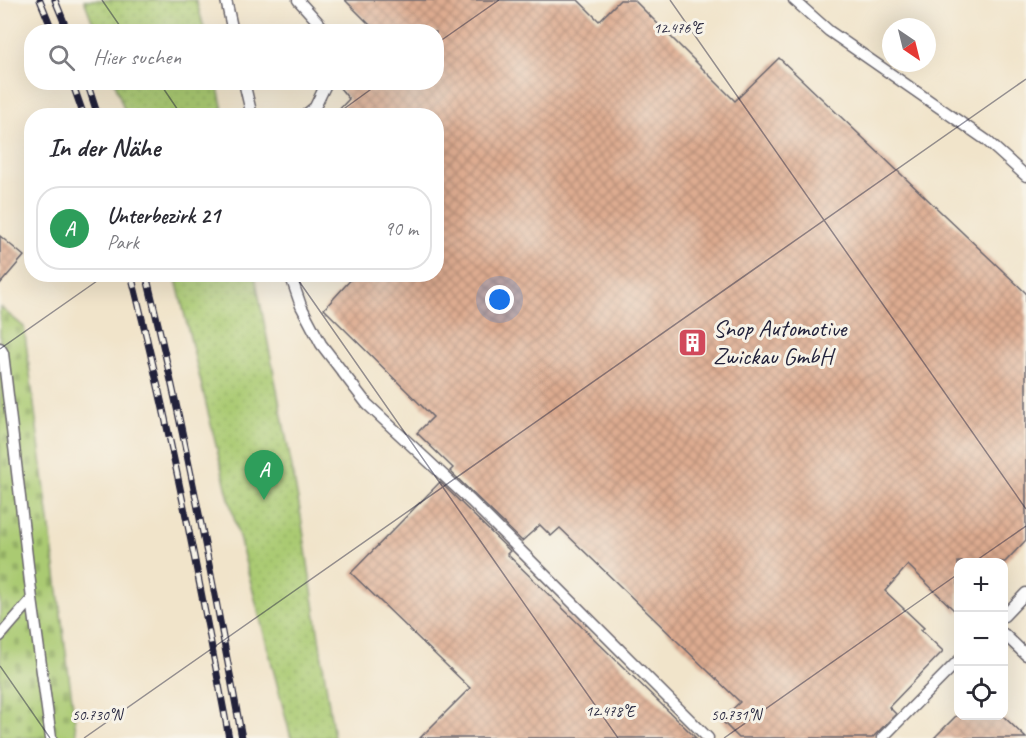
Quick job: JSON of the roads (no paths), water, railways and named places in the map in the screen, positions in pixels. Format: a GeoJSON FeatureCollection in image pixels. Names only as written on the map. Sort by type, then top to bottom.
{"type":"FeatureCollection","features":[{"type":"Feature","properties":{"kind":"lane"},"geometry":{"type":"LineString","coordinates":[[226,0],[231,24]]}},
{"type":"Feature","properties":{"kind":"lane"},"geometry":{"type":"LineString","coordinates":[[298,0],[320,24]]}},
{"type":"Feature","properties":{"kind":"lane"},"geometry":{"type":"LineString","coordinates":[[794,0],[829,31],[986,140],[1026,177]]}},
{"type":"Feature","properties":{"kind":"lane"},"geometry":{"type":"LineString","coordinates":[[246,90],[250,108]]}},
{"type":"Feature","properties":{"kind":"lane"},"geometry":{"type":"LineString","coordinates":[[314,108],[323,90]]}},
{"type":"Feature","properties":{"kind":"lane"},"geometry":{"type":"LineString","coordinates":[[293,282],[301,306],[321,344],[367,404],[471,501],[708,738]]}},
{"type":"Feature","properties":{"kind":"lane"},"geometry":{"type":"LineString","coordinates":[[0,348],[3,353],[51,738]]}},
{"type":"Feature","properties":{"kind":"lane"},"geometry":{"type":"LineString","coordinates":[[1008,612],[1026,593]]}},
{"type":"Feature","properties":{"kind":"lane"},"geometry":{"type":"LineString","coordinates":[[0,636],[32,599]]}},
{"type":"Feature","properties":{"kind":"lane"},"geometry":{"type":"LineString","coordinates":[[1008,638],[1026,655]]}},
{"type":"Feature","properties":{"kind":"lane"},"geometry":{"type":"LineString","coordinates":[[882,738],[954,665]]}},
{"type":"Feature","properties":{"kind":"railway"},"geometry":{"type":"LineString","coordinates":[[40,0],[50,24]]}},
{"type":"Feature","properties":{"kind":"railway"},"geometry":{"type":"LineString","coordinates":[[55,0],[65,24]]}},
{"type":"Feature","properties":{"kind":"railway"},"geometry":{"type":"LineString","coordinates":[[75,90],[81,108]]}},
{"type":"Feature","properties":{"kind":"railway"},"geometry":{"type":"LineString","coordinates":[[90,90],[95,108]]}},
{"type":"Feature","properties":{"kind":"railway"},"geometry":{"type":"LineString","coordinates":[[133,282],[172,448],[229,738]]}},
{"type":"Feature","properties":{"kind":"railway"},"geometry":{"type":"LineString","coordinates":[[148,282],[209,564],[242,738]]}},
{"type":"Feature","properties":{"kind":"place","name":"Snop Automotive Zwickau GmbH"},"geometry":{"type":"Point","coordinates":[692,342]}},
{"type":"Feature","properties":{"kind":"place","name":"Unterbezirk 21"},"geometry":{"type":"Point","coordinates":[264,500]}}]}
